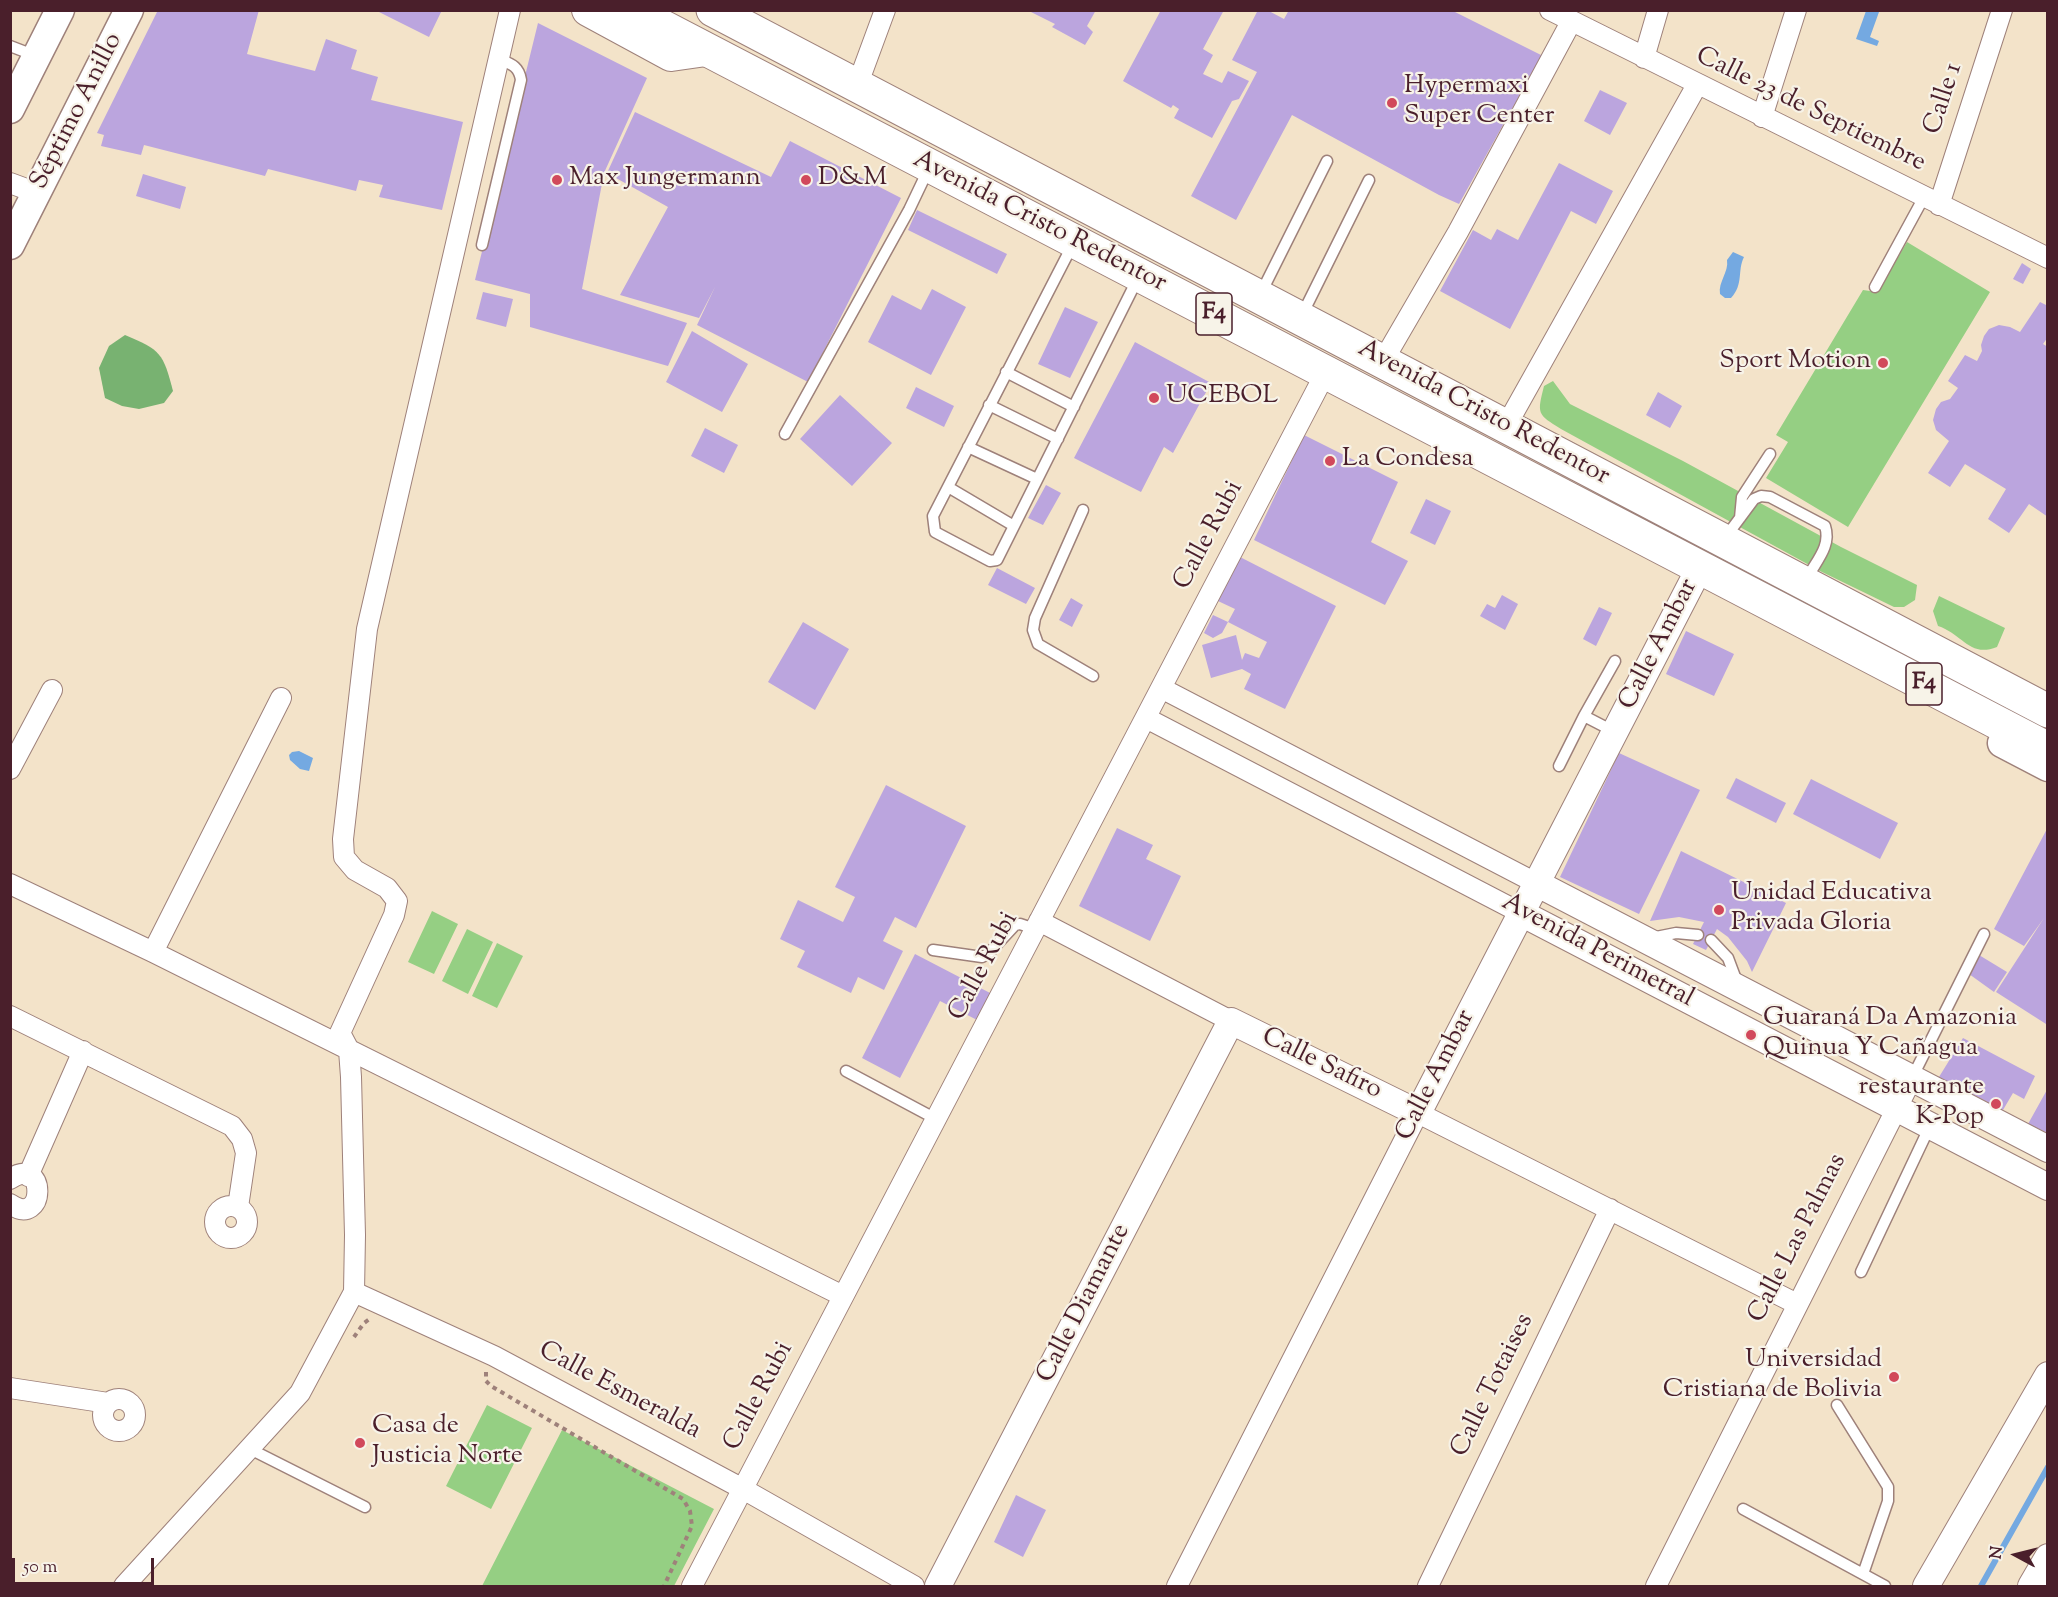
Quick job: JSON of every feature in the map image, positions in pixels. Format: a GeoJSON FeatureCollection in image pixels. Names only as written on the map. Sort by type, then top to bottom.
{"type":"FeatureCollection","features":[{"type":"Feature","properties":{"kind":"highway","name":"Avenida Cristo Redentor"},"geometry":{"type":"LineString","coordinates":[[631,10],[2048,749]]}},
{"type":"Feature","properties":{"kind":"highway","name":"Avenida Cristo Redentor"},"geometry":{"type":"LineString","coordinates":[[718,12],[1506,426],[1732,534],[2048,711]]}},
{"type":"Feature","properties":{"kind":"main road"},"geometry":{"type":"LineString","coordinates":[[10,109],[60,10]]}},
{"type":"Feature","properties":{"kind":"main road","name":"Séptimo Anillo"},"geometry":{"type":"LineString","coordinates":[[10,245],[129,10]]}},
{"type":"Feature","properties":{"kind":"main road"},"geometry":{"type":"LineString","coordinates":[[588,10],[671,55],[706,50]]}},
{"type":"Feature","properties":{"kind":"main road","name":"Avenida Cristo Redentor"},"geometry":{"type":"LineString","coordinates":[[1711,573],[1770,621],[2048,767]]}},
{"type":"Feature","properties":{"kind":"main road","name":"Avenida Cristo Redentor"},"geometry":{"type":"LineString","coordinates":[[1812,580],[2048,694]]}},
{"type":"Feature","properties":{"kind":"street"},"geometry":{"type":"LineString","coordinates":[[124,1587],[300,1394],[354,1292],[355,1235],[349,1050],[340,1033],[394,915],[397,901],[387,888],[355,870],[344,857],[343,839],[367,629],[510,10]]}},
{"type":"Feature","properties":{"kind":"street"},"geometry":{"type":"LineString","coordinates":[[857,86],[885,10]]}},
{"type":"Feature","properties":{"kind":"street","name":"Calle 23 de Septiembre"},"geometry":{"type":"LineString","coordinates":[[1550,10],[2048,258]]}},
{"type":"Feature","properties":{"kind":"street"},"geometry":{"type":"LineString","coordinates":[[1644,58],[1658,10]]}},
{"type":"Feature","properties":{"kind":"street"},"geometry":{"type":"LineString","coordinates":[[1762,117],[1796,10]]}},
{"type":"Feature","properties":{"kind":"street","name":"Calle 1"},"geometry":{"type":"LineString","coordinates":[[1931,201],[2002,10]]}},
{"type":"Feature","properties":{"kind":"street"},"geometry":{"type":"LineString","coordinates":[[1383,361],[1458,231],[1571,22]]}},
{"type":"Feature","properties":{"kind":"street"},"geometry":{"type":"LineString","coordinates":[[1506,426],[1697,85]]}},
{"type":"Feature","properties":{"kind":"street"},"geometry":{"type":"LineString","coordinates":[[10,183],[37,193]]}},
{"type":"Feature","properties":{"kind":"street","name":"Calle Rubi"},"geometry":{"type":"LineString","coordinates":[[692,1587],[1326,372]]}},
{"type":"Feature","properties":{"kind":"street","name":"Calle Ambar"},"geometry":{"type":"LineString","coordinates":[[1177,1587],[1615,732],[1711,573]]}},
{"type":"Feature","properties":{"kind":"street","name":"Avenida Perimetral"},"geometry":{"type":"LineString","coordinates":[[1161,688],[2048,1149]]}},
{"type":"Feature","properties":{"kind":"street"},"geometry":{"type":"LineString","coordinates":[[10,770],[52,690]]}},
{"type":"Feature","properties":{"kind":"street"},"geometry":{"type":"LineString","coordinates":[[153,952],[281,698]]}},
{"type":"Feature","properties":{"kind":"street","name":"Avenida Perimetral"},"geometry":{"type":"LineString","coordinates":[[1146,718],[2048,1187]]}},
{"type":"Feature","properties":{"kind":"street"},"geometry":{"type":"LineString","coordinates":[[10,884],[153,952],[843,1296]]}},
{"type":"Feature","properties":{"kind":"street","name":"Calle Safiro"},"geometry":{"type":"LineString","coordinates":[[1037,925],[1797,1304]]}},
{"type":"Feature","properties":{"kind":"street"},"geometry":{"type":"LineString","coordinates":[[10,1016],[232,1126],[242,1139],[246,1153],[238,1208]]}},
{"type":"Feature","properties":{"kind":"street","name":"Calle Diamante"},"geometry":{"type":"LineString","coordinates":[[938,1587],[1231,1021]]}},
{"type":"Feature","properties":{"kind":"street"},"geometry":{"type":"LineString","coordinates":[[10,1204],[25,1209],[37,1198],[36,1183],[19,1178],[83,1051]]}},
{"type":"Feature","properties":{"kind":"street","name":"Calle Las Palmas"},"geometry":{"type":"LineString","coordinates":[[1656,1587],[1912,1078]]}},
{"type":"Feature","properties":{"kind":"street","name":"Calle Totaises"},"geometry":{"type":"LineString","coordinates":[[1428,1587],[1610,1209]]}},
{"type":"Feature","properties":{"kind":"street","name":"Calle Esmeralda"},"geometry":{"type":"LineString","coordinates":[[354,1292],[494,1356],[743,1489],[915,1587]]}},
{"type":"Feature","properties":{"kind":"street"},"geometry":{"type":"LineString","coordinates":[[1926,1587],[2048,1375]]}},
{"type":"Feature","properties":{"kind":"street"},"geometry":{"type":"LineString","coordinates":[[10,1388],[108,1403]]}},
{"type":"Feature","properties":{"kind":"street"},"geometry":{"type":"LineString","coordinates":[[2031,1587],[2048,1557]]}},
{"type":"Feature","properties":{"kind":"lane"},"geometry":{"type":"LineString","coordinates":[[10,46],[37,56]]}},
{"type":"Feature","properties":{"kind":"lane"},"geometry":{"type":"LineString","coordinates":[[482,245],[521,80],[520,71],[514,65],[499,59]]}},
{"type":"Feature","properties":{"kind":"lane"},"geometry":{"type":"LineString","coordinates":[[1259,296],[1327,161]]}},
{"type":"Feature","properties":{"kind":"lane"},"geometry":{"type":"LineString","coordinates":[[785,434],[909,210],[929,167]]}},
{"type":"Feature","properties":{"kind":"lane"},"geometry":{"type":"LineString","coordinates":[[1301,318],[1369,180]]}},
{"type":"Feature","properties":{"kind":"lane"},"geometry":{"type":"LineString","coordinates":[[1875,287],[1931,201]]}},
{"type":"Feature","properties":{"kind":"lane"},"geometry":{"type":"LineString","coordinates":[[1074,241],[933,516],[935,532],[994,562],[997,560],[1140,275]]}},
{"type":"Feature","properties":{"kind":"lane"},"geometry":{"type":"LineString","coordinates":[[1006,372],[1074,407]]}},
{"type":"Feature","properties":{"kind":"lane"},"geometry":{"type":"LineString","coordinates":[[989,405],[1058,439]]}},
{"type":"Feature","properties":{"kind":"lane"},"geometry":{"type":"LineString","coordinates":[[968,447],[1037,479]]}},
{"type":"Feature","properties":{"kind":"lane"},"geometry":{"type":"LineString","coordinates":[[1732,534],[1742,497],[1770,454]]}},
{"type":"Feature","properties":{"kind":"lane"},"geometry":{"type":"LineString","coordinates":[[948,487],[1014,526]]}},
{"type":"Feature","properties":{"kind":"lane"},"geometry":{"type":"LineString","coordinates":[[1732,534],[1754,499],[1761,496],[1770,496],[1826,526],[1828,543],[1812,580]]}},
{"type":"Feature","properties":{"kind":"lane"},"geometry":{"type":"LineString","coordinates":[[1083,510],[1035,618],[1033,630],[1038,644],[1093,676]]}},
{"type":"Feature","properties":{"kind":"lane"},"geometry":{"type":"LineString","coordinates":[[1559,766],[1615,661]]}},
{"type":"Feature","properties":{"kind":"lane"},"geometry":{"type":"LineString","coordinates":[[1584,716],[1615,732]]}},
{"type":"Feature","properties":{"kind":"lane"},"geometry":{"type":"LineString","coordinates":[[933,950],[982,957],[988,954],[1015,925],[1037,925]]}},
{"type":"Feature","properties":{"kind":"lane"},"geometry":{"type":"LineString","coordinates":[[1645,940],[1676,933],[1698,935]]}},
{"type":"Feature","properties":{"kind":"lane"},"geometry":{"type":"LineString","coordinates":[[1912,1078],[1984,934]]}},
{"type":"Feature","properties":{"kind":"lane"},"geometry":{"type":"LineString","coordinates":[[1711,940],[1728,958],[1739,988]]}},
{"type":"Feature","properties":{"kind":"lane"},"geometry":{"type":"LineString","coordinates":[[846,1071],[936,1119]]}},
{"type":"Feature","properties":{"kind":"lane"},"geometry":{"type":"LineString","coordinates":[[1861,1272],[1930,1126]]}},
{"type":"Feature","properties":{"kind":"lane"},"geometry":{"type":"LineString","coordinates":[[1838,1405],[1888,1487],[1888,1501],[1863,1574]]}},
{"type":"Feature","properties":{"kind":"lane"},"geometry":{"type":"LineString","coordinates":[[250,1449],[365,1507]]}},
{"type":"Feature","properties":{"kind":"lane"},"geometry":{"type":"LineString","coordinates":[[1743,1509],[1885,1587]]}},
{"type":"Feature","properties":{"kind":"path"},"geometry":{"type":"LineString","coordinates":[[353,1338],[369,1319],[378,1317]]}},
{"type":"Feature","properties":{"kind":"path"},"geometry":{"type":"LineString","coordinates":[[487,1370],[486,1382],[491,1386],[682,1498],[690,1511],[692,1526],[663,1587]]}},
{"type":"Feature","properties":{"kind":"green space","name":"Sport Motion"},"geometry":{"type":"Polygon","coordinates":[[[1907,242],[1990,292],[1848,527],[1766,478],[1788,442],[1776,435],[1863,290],[1877,292],[1907,242]]]}},
{"type":"Feature","properties":{"kind":"green space"},"geometry":{"type":"Polygon","coordinates":[[[125,335],[159,354],[173,391],[164,403],[139,409],[122,406],[105,398],[99,368],[109,346],[125,335]]]}},
{"type":"Feature","properties":{"kind":"green space"},"geometry":{"type":"Polygon","coordinates":[[[1553,381],[1570,404],[1917,585],[1915,600],[1904,607],[1894,607],[1822,572],[1561,429],[1543,416],[1540,408],[1544,386],[1553,381]]]}},
{"type":"Feature","properties":{"kind":"green space"},"geometry":{"type":"Polygon","coordinates":[[[1939,596],[2005,628],[1997,647],[1987,650],[1973,647],[1938,626],[1933,611],[1939,596]]]}},
{"type":"Feature","properties":{"kind":"green space"},"geometry":{"type":"Polygon","coordinates":[[[432,911],[458,924],[434,974],[408,962],[432,911]]]}},
{"type":"Feature","properties":{"kind":"green space"},"geometry":{"type":"Polygon","coordinates":[[[467,929],[493,942],[468,994],[442,981],[467,929]]]}},
{"type":"Feature","properties":{"kind":"green space"},"geometry":{"type":"Polygon","coordinates":[[[497,943],[523,956],[497,1008],[472,996],[497,943]]]}},
{"type":"Feature","properties":{"kind":"green space"},"geometry":{"type":"Polygon","coordinates":[[[487,1405],[532,1428],[491,1509],[446,1486],[487,1405]]]}},
{"type":"Feature","properties":{"kind":"green space"},"geometry":{"type":"Polygon","coordinates":[[[562,1430],[714,1509],[674,1586],[482,1586],[562,1430]]]}},
{"type":"Feature","properties":{"kind":"water"},"geometry":{"type":"Polygon","coordinates":[[[1866,11],[1879,12],[1870,37],[1879,41],[1877,46],[1856,39],[1866,11]]]}},
{"type":"Feature","properties":{"kind":"water"},"geometry":{"type":"Polygon","coordinates":[[[1733,252],[1744,257],[1738,288],[1731,298],[1725,298],[1720,294],[1720,290],[1727,260],[1733,252]]]}},
{"type":"Feature","properties":{"kind":"water"},"geometry":{"type":"Polygon","coordinates":[[[299,751],[313,758],[309,771],[300,769],[290,760],[289,755],[292,752],[299,751]]]}},
{"type":"Feature","properties":{"kind":"building"},"geometry":{"type":"Polygon","coordinates":[[[158,10],[259,10],[247,54],[315,71],[326,39],[357,50],[351,69],[378,77],[371,100],[463,122],[442,210],[379,197],[383,185],[359,180],[356,191],[268,169],[265,176],[144,145],[141,155],[101,146],[104,135],[97,133],[158,10]]]}},
{"type":"Feature","properties":{"kind":"building"},"geometry":{"type":"Polygon","coordinates":[[[375,10],[442,10],[429,37],[375,10]]]}},
{"type":"Feature","properties":{"kind":"building"},"geometry":{"type":"Polygon","coordinates":[[[1027,10],[1096,10],[1087,26],[1093,32],[1085,45],[1052,27],[1055,24],[1027,10]]]}},
{"type":"Feature","properties":{"kind":"building"},"geometry":{"type":"Polygon","coordinates":[[[1161,10],[1224,10],[1203,49],[1213,55],[1203,74],[1222,83],[1228,71],[1249,81],[1239,99],[1232,101],[1212,138],[1174,118],[1179,109],[1173,105],[1171,108],[1123,81],[1161,10]]]}},
{"type":"Feature","properties":{"kind":"building","name":"Hypermaxi Super Center"},"geometry":{"type":"Polygon","coordinates":[[[1258,10],[1267,10],[1284,19],[1289,10],[1451,10],[1543,56],[1459,204],[1292,115],[1236,220],[1191,196],[1257,72],[1232,60],[1258,10]]]}},
{"type":"Feature","properties":{"kind":"building"},"geometry":{"type":"Polygon","coordinates":[[[538,23],[647,78],[604,173],[582,289],[687,323],[668,366],[530,327],[530,294],[475,280],[538,23]]]}},
{"type":"Feature","properties":{"kind":"building"},"geometry":{"type":"Polygon","coordinates":[[[1600,90],[1627,103],[1610,135],[1584,121],[1600,90]]]}},
{"type":"Feature","properties":{"kind":"building"},"geometry":{"type":"Polygon","coordinates":[[[635,112],[771,177],[790,141],[901,198],[808,382],[697,325],[715,287],[699,318],[620,295],[668,207],[607,173],[635,112]]]}},
{"type":"Feature","properties":{"kind":"building"},"geometry":{"type":"Polygon","coordinates":[[[1559,163],[1613,191],[1596,224],[1571,211],[1510,329],[1440,291],[1473,230],[1491,240],[1497,229],[1518,240],[1559,163]]]}},
{"type":"Feature","properties":{"kind":"building"},"geometry":{"type":"Polygon","coordinates":[[[143,174],[186,187],[180,209],[136,196],[143,174]]]}},
{"type":"Feature","properties":{"kind":"building"},"geometry":{"type":"Polygon","coordinates":[[[917,210],[1007,254],[997,274],[908,230],[917,210]]]}},
{"type":"Feature","properties":{"kind":"building"},"geometry":{"type":"Polygon","coordinates":[[[2022,263],[2031,269],[2023,284],[2013,279],[2022,263]]]}},
{"type":"Feature","properties":{"kind":"building"},"geometry":{"type":"Polygon","coordinates":[[[932,289],[966,307],[931,375],[868,342],[892,295],[921,310],[932,289]]]}},
{"type":"Feature","properties":{"kind":"building"},"geometry":{"type":"Polygon","coordinates":[[[483,292],[513,299],[506,327],[476,319],[483,292]]]}},
{"type":"Feature","properties":{"kind":"building"},"geometry":{"type":"Polygon","coordinates":[[[2040,302],[2048,306],[2048,337],[2043,344],[2048,347],[2048,517],[2029,504],[2009,533],[1988,519],[2006,489],[1965,464],[1950,487],[1928,473],[1949,441],[1936,430],[1933,420],[1941,402],[1950,399],[1958,388],[1948,381],[1965,355],[1977,361],[1982,351],[1984,336],[1989,329],[1999,325],[2020,332],[2040,302]]]}},
{"type":"Feature","properties":{"kind":"building"},"geometry":{"type":"Polygon","coordinates":[[[1065,307],[1098,322],[1070,378],[1038,364],[1065,307]]]}},
{"type":"Feature","properties":{"kind":"building"},"geometry":{"type":"Polygon","coordinates":[[[692,331],[748,364],[722,412],[666,382],[692,331]]]}},
{"type":"Feature","properties":{"kind":"building","name":"UCEBOL"},"geometry":{"type":"Polygon","coordinates":[[[1135,342],[1211,383],[1173,453],[1164,447],[1141,492],[1074,458],[1135,342]]]}},
{"type":"Feature","properties":{"kind":"building"},"geometry":{"type":"Polygon","coordinates":[[[916,387],[954,406],[944,427],[906,408],[916,387]]]}},
{"type":"Feature","properties":{"kind":"building"},"geometry":{"type":"Polygon","coordinates":[[[1658,392],[1682,406],[1670,428],[1646,415],[1658,392]]]}},
{"type":"Feature","properties":{"kind":"building"},"geometry":{"type":"Polygon","coordinates":[[[840,395],[892,443],[852,486],[800,439],[840,395]]]}},
{"type":"Feature","properties":{"kind":"building"},"geometry":{"type":"Polygon","coordinates":[[[705,428],[738,445],[724,473],[691,456],[705,428]]]}},
{"type":"Feature","properties":{"kind":"building"},"geometry":{"type":"Polygon","coordinates":[[[1304,435],[1398,482],[1371,542],[1408,561],[1385,605],[1254,540],[1304,435]]]}},
{"type":"Feature","properties":{"kind":"building"},"geometry":{"type":"Polygon","coordinates":[[[1046,485],[1061,493],[1043,525],[1028,518],[1046,485]]]}},
{"type":"Feature","properties":{"kind":"building"},"geometry":{"type":"Polygon","coordinates":[[[1426,499],[1451,511],[1435,545],[1410,533],[1426,499]]]}},
{"type":"Feature","properties":{"kind":"building"},"geometry":{"type":"Polygon","coordinates":[[[1240,557],[1336,606],[1285,709],[1244,689],[1251,674],[1242,669],[1211,678],[1202,645],[1236,635],[1242,660],[1245,653],[1259,658],[1267,642],[1228,622],[1235,609],[1218,601],[1240,557]]]}},
{"type":"Feature","properties":{"kind":"building"},"geometry":{"type":"Polygon","coordinates":[[[997,568],[1035,588],[1026,604],[988,585],[997,568]]]}},
{"type":"Feature","properties":{"kind":"building"},"geometry":{"type":"Polygon","coordinates":[[[1502,595],[1518,604],[1505,630],[1480,616],[1487,604],[1495,608],[1502,595]]]}},
{"type":"Feature","properties":{"kind":"building"},"geometry":{"type":"Polygon","coordinates":[[[1071,598],[1083,605],[1072,627],[1059,620],[1071,598]]]}},
{"type":"Feature","properties":{"kind":"building"},"geometry":{"type":"Polygon","coordinates":[[[1599,607],[1612,613],[1596,646],[1583,639],[1599,607]]]}},
{"type":"Feature","properties":{"kind":"building"},"geometry":{"type":"Polygon","coordinates":[[[1213,615],[1228,622],[1222,633],[1213,638],[1204,633],[1213,615]]]}},
{"type":"Feature","properties":{"kind":"building"},"geometry":{"type":"Polygon","coordinates":[[[803,622],[849,649],[815,710],[768,682],[803,622]]]}},
{"type":"Feature","properties":{"kind":"building"},"geometry":{"type":"Polygon","coordinates":[[[1686,631],[1734,654],[1714,696],[1666,674],[1686,631]]]}},
{"type":"Feature","properties":{"kind":"building"},"geometry":{"type":"Polygon","coordinates":[[[1619,753],[1700,790],[1639,914],[1560,877],[1619,753]]]}},
{"type":"Feature","properties":{"kind":"building"},"geometry":{"type":"Polygon","coordinates":[[[1736,778],[1786,803],[1776,823],[1726,798],[1736,778]]]}},
{"type":"Feature","properties":{"kind":"building"},"geometry":{"type":"Polygon","coordinates":[[[1811,779],[1898,823],[1880,859],[1793,814],[1811,779]]]}},
{"type":"Feature","properties":{"kind":"building"},"geometry":{"type":"Polygon","coordinates":[[[886,785],[966,826],[916,928],[895,917],[883,941],[903,951],[884,990],[858,977],[851,993],[797,967],[805,951],[780,939],[798,900],[843,922],[855,897],[835,887],[886,785]]]}},
{"type":"Feature","properties":{"kind":"building"},"geometry":{"type":"Polygon","coordinates":[[[2048,827],[2048,1021],[2046,1024],[1996,992],[2044,918],[2024,946],[1994,929],[2048,827]]]}},
{"type":"Feature","properties":{"kind":"building"},"geometry":{"type":"Polygon","coordinates":[[[1117,828],[1153,845],[1146,859],[1181,876],[1150,941],[1079,906],[1117,828]]]}},
{"type":"Feature","properties":{"kind":"building","name":"Unidad Educativa Privada Gloria"},"geometry":{"type":"Polygon","coordinates":[[[1681,851],[1786,903],[1752,972],[1747,961],[1728,937],[1717,929],[1706,950],[1693,944],[1704,922],[1679,917],[1650,921],[1681,851]]]}},
{"type":"Feature","properties":{"kind":"building"},"geometry":{"type":"Polygon","coordinates":[[[915,954],[992,994],[979,1021],[940,1001],[900,1078],[862,1058],[915,954]]]}},
{"type":"Feature","properties":{"kind":"building"},"geometry":{"type":"Polygon","coordinates":[[[1979,955],[2007,972],[1994,992],[1969,974],[1979,955]]]}},
{"type":"Feature","properties":{"kind":"building"},"geometry":{"type":"Polygon","coordinates":[[[1963,1038],[2035,1076],[2024,1099],[2013,1093],[2003,1110],[1939,1077],[1963,1038]]]}},
{"type":"Feature","properties":{"kind":"building"},"geometry":{"type":"Polygon","coordinates":[[[2048,1088],[2048,1133],[2028,1124],[2048,1088]]]}},
{"type":"Feature","properties":{"kind":"building"},"geometry":{"type":"Polygon","coordinates":[[[1016,1495],[1046,1510],[1023,1557],[994,1542],[1016,1495]]]}},
{"type":"Feature","properties":{"kind":"waterway"},"geometry":{"type":"LineString","coordinates":[[1981,1586],[2048,1467]]}},
{"type":"Feature","properties":{"kind":"place","name":"Hypermaxi Super Center"},"geometry":{"type":"Point","coordinates":[1392,103]}},
{"type":"Feature","properties":{"kind":"place","name":"Max Jungermann"},"geometry":{"type":"Point","coordinates":[557,180]}},
{"type":"Feature","properties":{"kind":"place","name":"D&M"},"geometry":{"type":"Point","coordinates":[806,180]}},
{"type":"Feature","properties":{"kind":"place","name":"Sport Motion"},"geometry":{"type":"Point","coordinates":[1883,363]}},
{"type":"Feature","properties":{"kind":"place","name":"UCEBOL"},"geometry":{"type":"Point","coordinates":[1154,398]}},
{"type":"Feature","properties":{"kind":"place","name":"La Condesa"},"geometry":{"type":"Point","coordinates":[1330,461]}},
{"type":"Feature","properties":{"kind":"place","name":"Unidad Educativa Privada Gloria"},"geometry":{"type":"Point","coordinates":[1719,910]}},
{"type":"Feature","properties":{"kind":"place","name":"Guaraná Da Amazonia Quinua Y Cañagua"},"geometry":{"type":"Point","coordinates":[1751,1035]}},
{"type":"Feature","properties":{"kind":"place","name":"restaurante K-Pop"},"geometry":{"type":"Point","coordinates":[1996,1104]}},
{"type":"Feature","properties":{"kind":"place","name":"Universidad Cristiana de Bolivia"},"geometry":{"type":"Point","coordinates":[1894,1377]}},
{"type":"Feature","properties":{"kind":"place","name":"Casa de Justicia Norte"},"geometry":{"type":"Point","coordinates":[360,1443]}}]}
